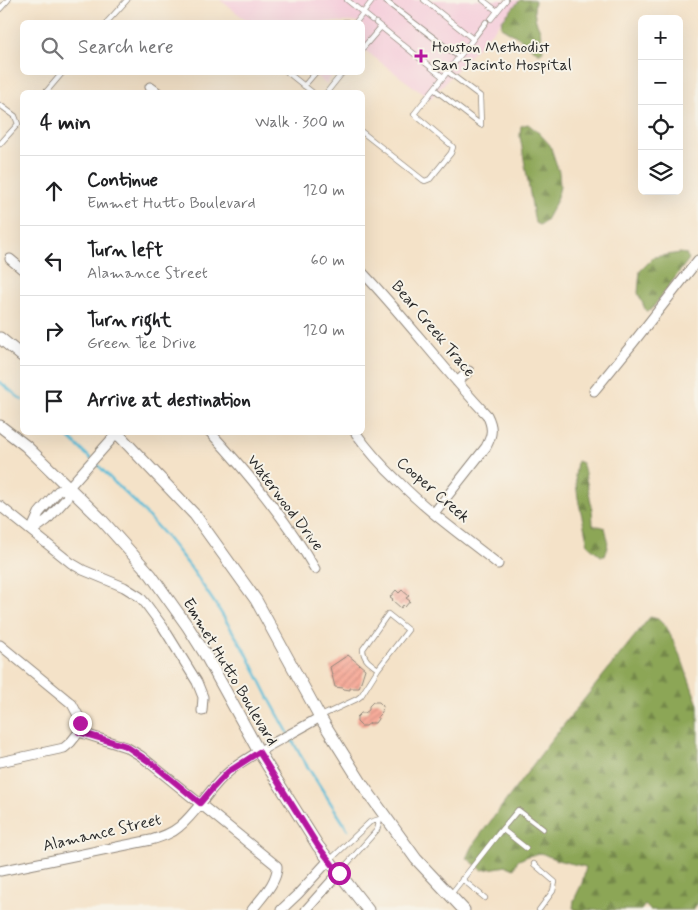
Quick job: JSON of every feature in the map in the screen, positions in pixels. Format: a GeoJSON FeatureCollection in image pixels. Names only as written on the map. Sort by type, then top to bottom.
{"type":"FeatureCollection","features":[{"type":"Feature","properties":{"kind":"street"},"geometry":{"type":"LineString","coordinates":[[10,259],[20,267]]}},
{"type":"Feature","properties":{"kind":"street"},"geometry":{"type":"LineString","coordinates":[[594,391],[698,260]]}},
{"type":"Feature","properties":{"kind":"street","name":"Bear Creek Trace"},"geometry":{"type":"LineString","coordinates":[[365,275],[487,414],[490,421],[492,431],[490,439],[481,454],[434,513]]}},
{"type":"Feature","properties":{"kind":"street"},"geometry":{"type":"LineString","coordinates":[[0,338],[20,354]]}},
{"type":"Feature","properties":{"kind":"street"},"geometry":{"type":"LineString","coordinates":[[457,382],[469,371]]}},
{"type":"Feature","properties":{"kind":"street","name":"Emmet Hutto Boulevard"},"geometry":{"type":"LineString","coordinates":[[0,426],[26,446],[102,519],[151,575],[188,627],[259,752],[318,846],[368,910]]}},
{"type":"Feature","properties":{"kind":"street"},"geometry":{"type":"LineString","coordinates":[[31,531],[40,512],[58,491],[69,487],[116,435]]}},
{"type":"Feature","properties":{"kind":"street"},"geometry":{"type":"LineString","coordinates":[[120,435],[195,515],[256,600],[320,717],[382,817],[416,859],[464,910]]}},
{"type":"Feature","properties":{"kind":"street","name":"Waterwood Drive"},"geometry":{"type":"LineString","coordinates":[[212,435],[270,504],[315,569]]}},
{"type":"Feature","properties":{"kind":"street","name":"Cooper Creek"},"geometry":{"type":"LineString","coordinates":[[357,435],[378,461],[399,482],[434,513],[498,564]]}},
{"type":"Feature","properties":{"kind":"street"},"geometry":{"type":"LineString","coordinates":[[0,506],[70,563],[124,587],[140,597],[163,627],[197,682],[203,697],[202,711]]}},
{"type":"Feature","properties":{"kind":"street"},"geometry":{"type":"LineString","coordinates":[[0,645],[72,704],[79,716],[79,732],[64,748],[0,762]]}},
{"type":"Feature","properties":{"kind":"street","name":"Alamance Street"},"geometry":{"type":"LineString","coordinates":[[0,871],[164,836],[179,828],[228,772],[320,717]]}},
{"type":"Feature","properties":{"kind":"street"},"geometry":{"type":"LineString","coordinates":[[79,732],[126,746],[154,765],[277,866],[277,872],[270,886],[252,910]]}},
{"type":"Feature","properties":{"kind":"street"},"geometry":{"type":"LineString","coordinates":[[281,910],[329,860]]}},
{"type":"Feature","properties":{"kind":"street"},"geometry":{"type":"LineString","coordinates":[[306,910],[339,873]]}},
{"type":"Feature","properties":{"kind":"lane"},"geometry":{"type":"LineString","coordinates":[[0,9],[8,0]]}},
{"type":"Feature","properties":{"kind":"lane"},"geometry":{"type":"LineString","coordinates":[[109,20],[127,0]]}},
{"type":"Feature","properties":{"kind":"lane"},"geometry":{"type":"LineString","coordinates":[[347,0],[444,77]]}},
{"type":"Feature","properties":{"kind":"lane"},"geometry":{"type":"LineString","coordinates":[[358,20],[373,0]]}},
{"type":"Feature","properties":{"kind":"lane"},"geometry":{"type":"LineString","coordinates":[[384,0],[459,57]]}},
{"type":"Feature","properties":{"kind":"lane"},"geometry":{"type":"LineString","coordinates":[[424,0],[473,39]]}},
{"type":"Feature","properties":{"kind":"lane"},"geometry":{"type":"LineString","coordinates":[[483,0],[497,11]]}},
{"type":"Feature","properties":{"kind":"lane"},"geometry":{"type":"LineString","coordinates":[[365,134],[423,180],[430,179],[453,148],[414,114],[506,0]]}},
{"type":"Feature","properties":{"kind":"lane"},"geometry":{"type":"LineString","coordinates":[[365,43],[376,23]]}},
{"type":"Feature","properties":{"kind":"lane"},"geometry":{"type":"LineString","coordinates":[[434,89],[481,125],[480,96],[448,72]]}},
{"type":"Feature","properties":{"kind":"lane"},"geometry":{"type":"LineString","coordinates":[[48,90],[60,75]]}},
{"type":"Feature","properties":{"kind":"lane"},"geometry":{"type":"LineString","coordinates":[[291,75],[309,90]]}},
{"type":"Feature","properties":{"kind":"lane"},"geometry":{"type":"LineString","coordinates":[[304,86],[313,75]]}},
{"type":"Feature","properties":{"kind":"lane"},"geometry":{"type":"LineString","coordinates":[[329,90],[341,75]]}},
{"type":"Feature","properties":{"kind":"lane"},"geometry":{"type":"LineString","coordinates":[[0,105],[15,116],[18,124]]}},
{"type":"Feature","properties":{"kind":"lane"},"geometry":{"type":"LineString","coordinates":[[0,144],[20,122]]}},
{"type":"Feature","properties":{"kind":"lane"},"geometry":{"type":"LineString","coordinates":[[320,717],[361,696],[378,668],[408,630],[388,614],[363,649],[366,659],[378,668]]}},
{"type":"Feature","properties":{"kind":"lane"},"geometry":{"type":"LineString","coordinates":[[450,895],[518,810],[543,829]]}},
{"type":"Feature","properties":{"kind":"lane"},"geometry":{"type":"LineString","coordinates":[[329,860],[370,822],[382,817]]}},
{"type":"Feature","properties":{"kind":"lane"},"geometry":{"type":"LineString","coordinates":[[339,873],[377,830],[382,817]]}},
{"type":"Feature","properties":{"kind":"lane"},"geometry":{"type":"LineString","coordinates":[[502,829],[526,848]]}},
{"type":"Feature","properties":{"kind":"lane"},"geometry":{"type":"LineString","coordinates":[[534,864],[555,882],[553,891],[539,910]]}},
{"type":"Feature","properties":{"kind":"lane"},"geometry":{"type":"LineString","coordinates":[[462,879],[486,898]]}},
{"type":"Feature","properties":{"kind":"shaded area","name":"Houston Methodist San Jacinto Hospital"},"geometry":{"type":"Polygon","coordinates":[[[220,0],[521,0],[430,99],[365,50],[365,20],[246,20],[220,0]]]}},
{"type":"Feature","properties":{"kind":"shaded area"},"geometry":{"type":"Polygon","coordinates":[[[315,75],[333,75],[326,84],[315,75]]]}},
{"type":"Feature","properties":{"kind":"green space"},"geometry":{"type":"Polygon","coordinates":[[[520,0],[535,0],[534,11],[540,30],[543,51],[540,53],[501,27],[502,20],[520,0]]]}},
{"type":"Feature","properties":{"kind":"green space"},"geometry":{"type":"Polygon","coordinates":[[[528,124],[550,145],[559,172],[560,186],[557,200],[545,222],[539,225],[535,223],[520,136],[521,126],[528,124]]]}},
{"type":"Feature","properties":{"kind":"green space"},"geometry":{"type":"Polygon","coordinates":[[[680,253],[686,254],[689,259],[651,310],[646,311],[638,293],[640,271],[654,257],[680,253]]]}},
{"type":"Feature","properties":{"kind":"green space"},"geometry":{"type":"Polygon","coordinates":[[[577,461],[582,463],[584,468],[593,525],[605,528],[606,531],[608,546],[605,556],[601,556],[588,545],[575,476],[577,461]]]}},
{"type":"Feature","properties":{"kind":"green space"},"geometry":{"type":"Polygon","coordinates":[[[650,617],[658,619],[667,628],[682,660],[698,705],[698,903],[693,910],[650,910],[645,905],[641,910],[576,910],[573,908],[574,900],[582,883],[586,867],[557,860],[541,853],[517,861],[514,869],[507,866],[482,870],[467,858],[475,842],[550,742],[650,617]]]}},
{"type":"Feature","properties":{"kind":"building"},"geometry":{"type":"Polygon","coordinates":[[[396,590],[399,593],[402,590],[409,596],[406,598],[410,601],[405,607],[403,605],[401,608],[390,597],[396,590]]]}},
{"type":"Feature","properties":{"kind":"building"},"geometry":{"type":"Polygon","coordinates":[[[348,655],[365,669],[359,688],[350,688],[350,690],[335,687],[330,667],[348,655]]]}},
{"type":"Feature","properties":{"kind":"building"},"geometry":{"type":"Polygon","coordinates":[[[373,702],[379,702],[383,706],[382,712],[375,723],[361,726],[357,722],[357,717],[369,710],[369,706],[373,702]]]}},
{"type":"Feature","properties":{"kind":"waterway"},"geometry":{"type":"LineString","coordinates":[[0,382],[20,398]]}},
{"type":"Feature","properties":{"kind":"waterway"},"geometry":{"type":"LineString","coordinates":[[66,435],[91,459]]}},
{"type":"Feature","properties":{"kind":"waterway"},"geometry":{"type":"LineString","coordinates":[[95,462],[136,503],[191,568],[248,656],[302,758],[348,830]]}},
{"type":"Feature","properties":{"kind":"place","name":"Houston Methodist San Jacinto Hospital"},"geometry":{"type":"Point","coordinates":[421,56]}},
{"type":"Feature","properties":{"kind":"route"},"geometry":{"type":"LineString","coordinates":[[80,723],[79,732],[126,746],[154,765],[200,803],[228,772],[259,752],[318,846],[339,873]]}}]}
